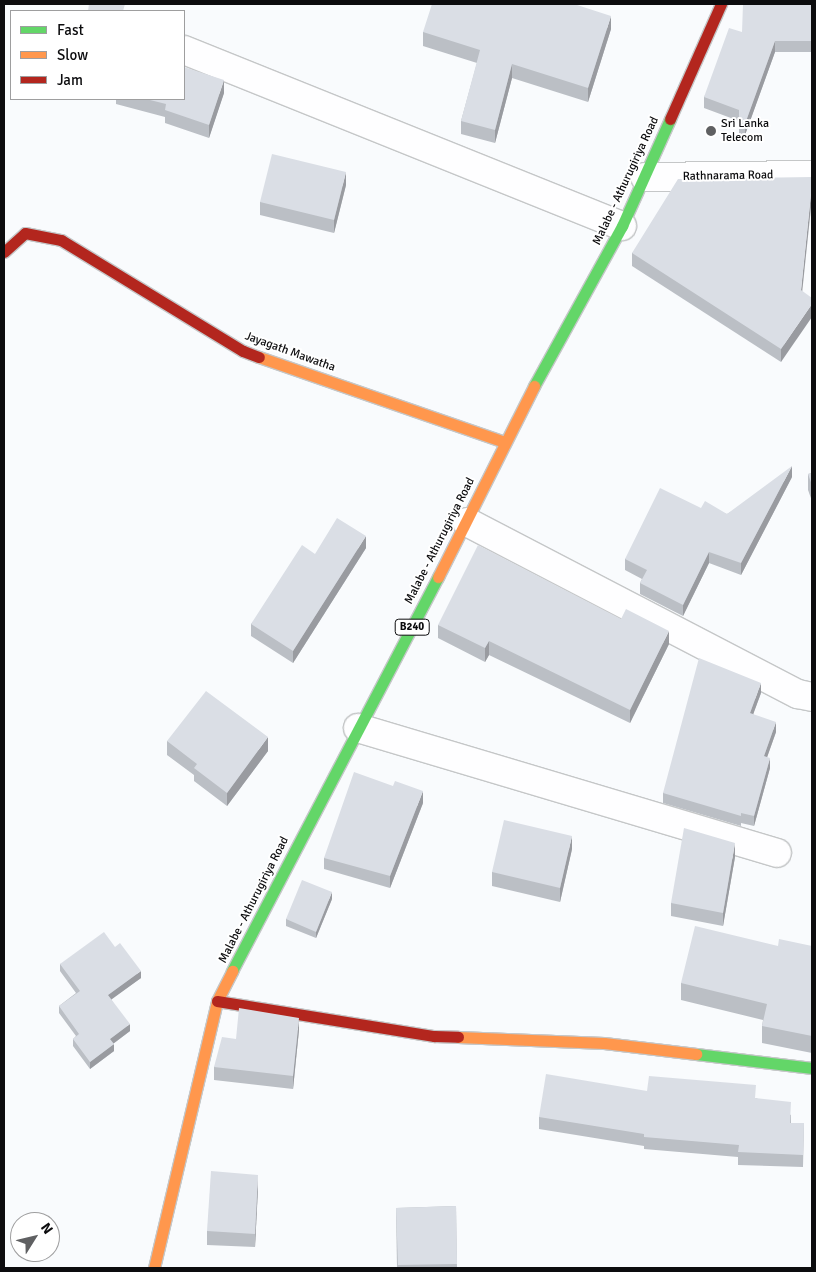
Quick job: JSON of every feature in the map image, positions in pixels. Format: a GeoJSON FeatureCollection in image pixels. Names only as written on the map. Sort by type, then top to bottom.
{"type":"FeatureCollection","features":[{"type":"Feature","properties":{"kind":"main road","name":"Malabe - Athurugiriya Road"},"geometry":{"type":"LineString","coordinates":[[154,1268],[217,1000],[467,522],[504,442],[622,226],[721,4]]}},
{"type":"Feature","properties":{"kind":"main road","name":"Jayagath Mawatha"},"geometry":{"type":"LineString","coordinates":[[4,252],[25,233],[61,240],[243,350],[504,442]]}},
{"type":"Feature","properties":{"kind":"main road"},"geometry":{"type":"LineString","coordinates":[[217,1000],[434,1036],[604,1043],[812,1068]]}},
{"type":"Feature","properties":{"kind":"street"},"geometry":{"type":"LineString","coordinates":[[185,50],[622,226]]}},
{"type":"Feature","properties":{"kind":"street","name":"Rathnarama Road"},"geometry":{"type":"LineString","coordinates":[[644,177],[812,174]]}},
{"type":"Feature","properties":{"kind":"street"},"geometry":{"type":"LineString","coordinates":[[467,522],[798,694],[812,697]]}},
{"type":"Feature","properties":{"kind":"street"},"geometry":{"type":"LineString","coordinates":[[358,728],[776,853]]}},
{"type":"Feature","properties":{"kind":"building"},"geometry":{"type":"Polygon","coordinates":[[[89,4],[125,4],[123,10],[88,10],[89,4]]]}},
{"type":"Feature","properties":{"kind":"building"},"geometry":{"type":"Polygon","coordinates":[[[432,4],[574,4],[611,16],[588,88],[512,64],[495,130],[461,121],[480,50],[423,32],[432,4]]]}},
{"type":"Feature","properties":{"kind":"building"},"geometry":{"type":"Polygon","coordinates":[[[743,4],[812,4],[812,41],[775,41],[745,124],[739,122],[739,110],[704,97],[729,28],[742,32],[743,4]]]}},
{"type":"Feature","properties":{"kind":"building"},"geometry":{"type":"Polygon","coordinates":[[[185,67],[224,80],[209,125],[165,110],[166,104],[150,100],[185,100],[185,67]]]}},
{"type":"Feature","properties":{"kind":"building"},"geometry":{"type":"Polygon","coordinates":[[[272,154],[346,172],[334,220],[260,202],[272,154]]]}},
{"type":"Feature","properties":{"kind":"building"},"geometry":{"type":"Polygon","coordinates":[[[812,177],[801,290],[812,298],[812,304],[781,349],[632,253],[678,179],[812,177]]]}},
{"type":"Feature","properties":{"kind":"building"},"geometry":{"type":"Polygon","coordinates":[[[792,466],[741,563],[709,552],[683,605],[640,583],[647,570],[625,559],[660,488],[701,508],[705,501],[727,514],[792,466]]]}},
{"type":"Feature","properties":{"kind":"building"},"geometry":{"type":"Polygon","coordinates":[[[812,473],[812,485],[808,474],[812,473]]]}},
{"type":"Feature","properties":{"kind":"building"},"geometry":{"type":"Polygon","coordinates":[[[337,518],[366,536],[293,651],[251,624],[302,545],[315,554],[337,518]]]}},
{"type":"Feature","properties":{"kind":"building"},"geometry":{"type":"Polygon","coordinates":[[[478,545],[621,619],[626,609],[669,631],[630,710],[489,641],[485,648],[438,625],[478,545]]]}},
{"type":"Feature","properties":{"kind":"building"},"geometry":{"type":"Polygon","coordinates":[[[699,658],[761,683],[750,713],[776,722],[764,756],[770,758],[754,816],[741,813],[741,816],[663,793],[699,658]]]}},
{"type":"Feature","properties":{"kind":"building"},"geometry":{"type":"Polygon","coordinates":[[[206,691],[268,737],[227,793],[194,768],[197,764],[167,741],[206,691]]]}},
{"type":"Feature","properties":{"kind":"building"},"geometry":{"type":"Polygon","coordinates":[[[354,772],[393,786],[395,781],[423,791],[390,876],[324,858],[354,772]]]}},
{"type":"Feature","properties":{"kind":"building"},"geometry":{"type":"Polygon","coordinates":[[[504,820],[572,836],[560,888],[492,872],[504,820]]]}},
{"type":"Feature","properties":{"kind":"building"},"geometry":{"type":"Polygon","coordinates":[[[684,828],[735,843],[723,913],[671,903],[684,828]]]}},
{"type":"Feature","properties":{"kind":"building"},"geometry":{"type":"Polygon","coordinates":[[[302,880],[332,892],[316,932],[286,919],[302,880]]]}},
{"type":"Feature","properties":{"kind":"building"},"geometry":{"type":"Polygon","coordinates":[[[695,926],[778,946],[779,939],[812,946],[812,1036],[762,1026],[767,1004],[681,983],[695,926]]]}},
{"type":"Feature","properties":{"kind":"building"},"geometry":{"type":"Polygon","coordinates":[[[104,932],[115,947],[120,943],[141,971],[108,995],[130,1024],[110,1039],[114,1044],[90,1062],[73,1039],[79,1034],[59,1006],[80,991],[60,964],[104,932]]]}},
{"type":"Feature","properties":{"kind":"building"},"geometry":{"type":"Polygon","coordinates":[[[239,1008],[299,1018],[293,1076],[214,1067],[222,1037],[236,1039],[239,1008]]]}},
{"type":"Feature","properties":{"kind":"building"},"geometry":{"type":"Polygon","coordinates":[[[546,1074],[647,1091],[649,1076],[756,1085],[755,1098],[791,1102],[790,1123],[804,1123],[803,1155],[738,1152],[739,1145],[644,1137],[644,1134],[539,1117],[546,1074]]]}},
{"type":"Feature","properties":{"kind":"building"},"geometry":{"type":"Polygon","coordinates":[[[211,1171],[258,1175],[255,1234],[207,1231],[211,1171]]]}},
{"type":"Feature","properties":{"kind":"building"},"geometry":{"type":"Polygon","coordinates":[[[456,1206],[457,1264],[398,1265],[396,1208],[456,1206]]]}},
{"type":"Feature","properties":{"kind":"traffic: fast"},"geometry":{"type":"LineString","coordinates":[[534,386],[622,226],[670,119]]}},
{"type":"Feature","properties":{"kind":"traffic: fast"},"geometry":{"type":"LineString","coordinates":[[232,971],[438,577]]}},
{"type":"Feature","properties":{"kind":"traffic: fast"},"geometry":{"type":"LineString","coordinates":[[696,1054],[812,1068]]}},
{"type":"Feature","properties":{"kind":"traffic: slow"},"geometry":{"type":"LineString","coordinates":[[259,357],[504,442]]}},
{"type":"Feature","properties":{"kind":"traffic: slow"},"geometry":{"type":"LineString","coordinates":[[438,577],[534,386]]}},
{"type":"Feature","properties":{"kind":"traffic: slow"},"geometry":{"type":"LineString","coordinates":[[154,1268],[217,1001],[232,971]]}},
{"type":"Feature","properties":{"kind":"traffic: slow"},"geometry":{"type":"LineString","coordinates":[[458,1037],[604,1043],[696,1054]]}},
{"type":"Feature","properties":{"kind":"traffic: jam"},"geometry":{"type":"LineString","coordinates":[[670,119],[721,4]]}},
{"type":"Feature","properties":{"kind":"traffic: jam"},"geometry":{"type":"LineString","coordinates":[[4,252],[25,233],[61,240],[243,351],[259,357]]}},
{"type":"Feature","properties":{"kind":"traffic: jam"},"geometry":{"type":"LineString","coordinates":[[217,1001],[434,1036],[458,1037]]}},
{"type":"Feature","properties":{"kind":"place","name":"Sri Lanka Telecom"},"geometry":{"type":"Point","coordinates":[711,131]}}]}
